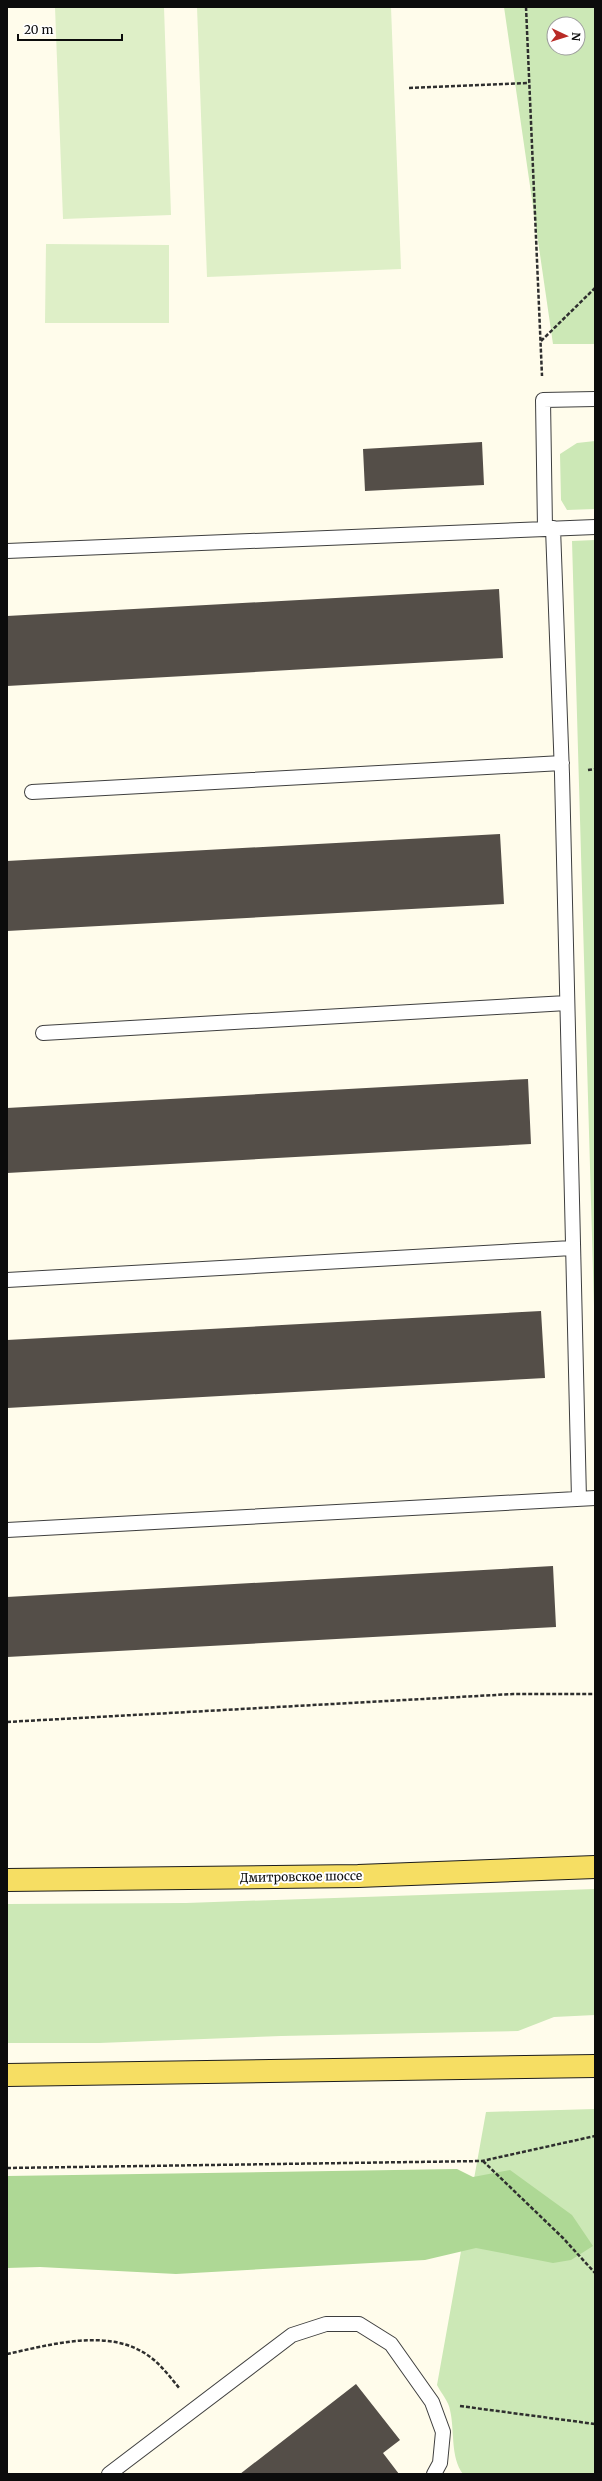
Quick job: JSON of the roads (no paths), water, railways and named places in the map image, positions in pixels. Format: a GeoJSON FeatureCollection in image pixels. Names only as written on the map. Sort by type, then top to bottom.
{"type":"FeatureCollection","features":[{"type":"Feature","properties":{"kind":"main road","name":"Дмитровское шоссе"},"geometry":{"type":"LineString","coordinates":[[7,1880],[358,1876],[595,1867]]}},
{"type":"Feature","properties":{"kind":"main road"},"geometry":{"type":"LineString","coordinates":[[7,2075],[595,2066]]}},
{"type":"Feature","properties":{"kind":"lane"},"geometry":{"type":"LineString","coordinates":[[579,1499],[572,1248],[572,1154],[562,763],[543,400],[595,399]]}},
{"type":"Feature","properties":{"kind":"lane"},"geometry":{"type":"LineString","coordinates":[[7,551],[595,527]]}},
{"type":"Feature","properties":{"kind":"lane"},"geometry":{"type":"LineString","coordinates":[[32,792],[562,763]]}},
{"type":"Feature","properties":{"kind":"lane"},"geometry":{"type":"LineString","coordinates":[[43,1032],[567,1003]]}},
{"type":"Feature","properties":{"kind":"lane"},"geometry":{"type":"LineString","coordinates":[[7,1280],[572,1248]]}},
{"type":"Feature","properties":{"kind":"lane"},"geometry":{"type":"LineString","coordinates":[[7,1530],[595,1498]]}},
{"type":"Feature","properties":{"kind":"lane"},"geometry":{"type":"LineString","coordinates":[[109,2474],[292,2335],[326,2324],[359,2324],[391,2344],[432,2402],[443,2432],[440,2463],[434,2474]]}}]}
